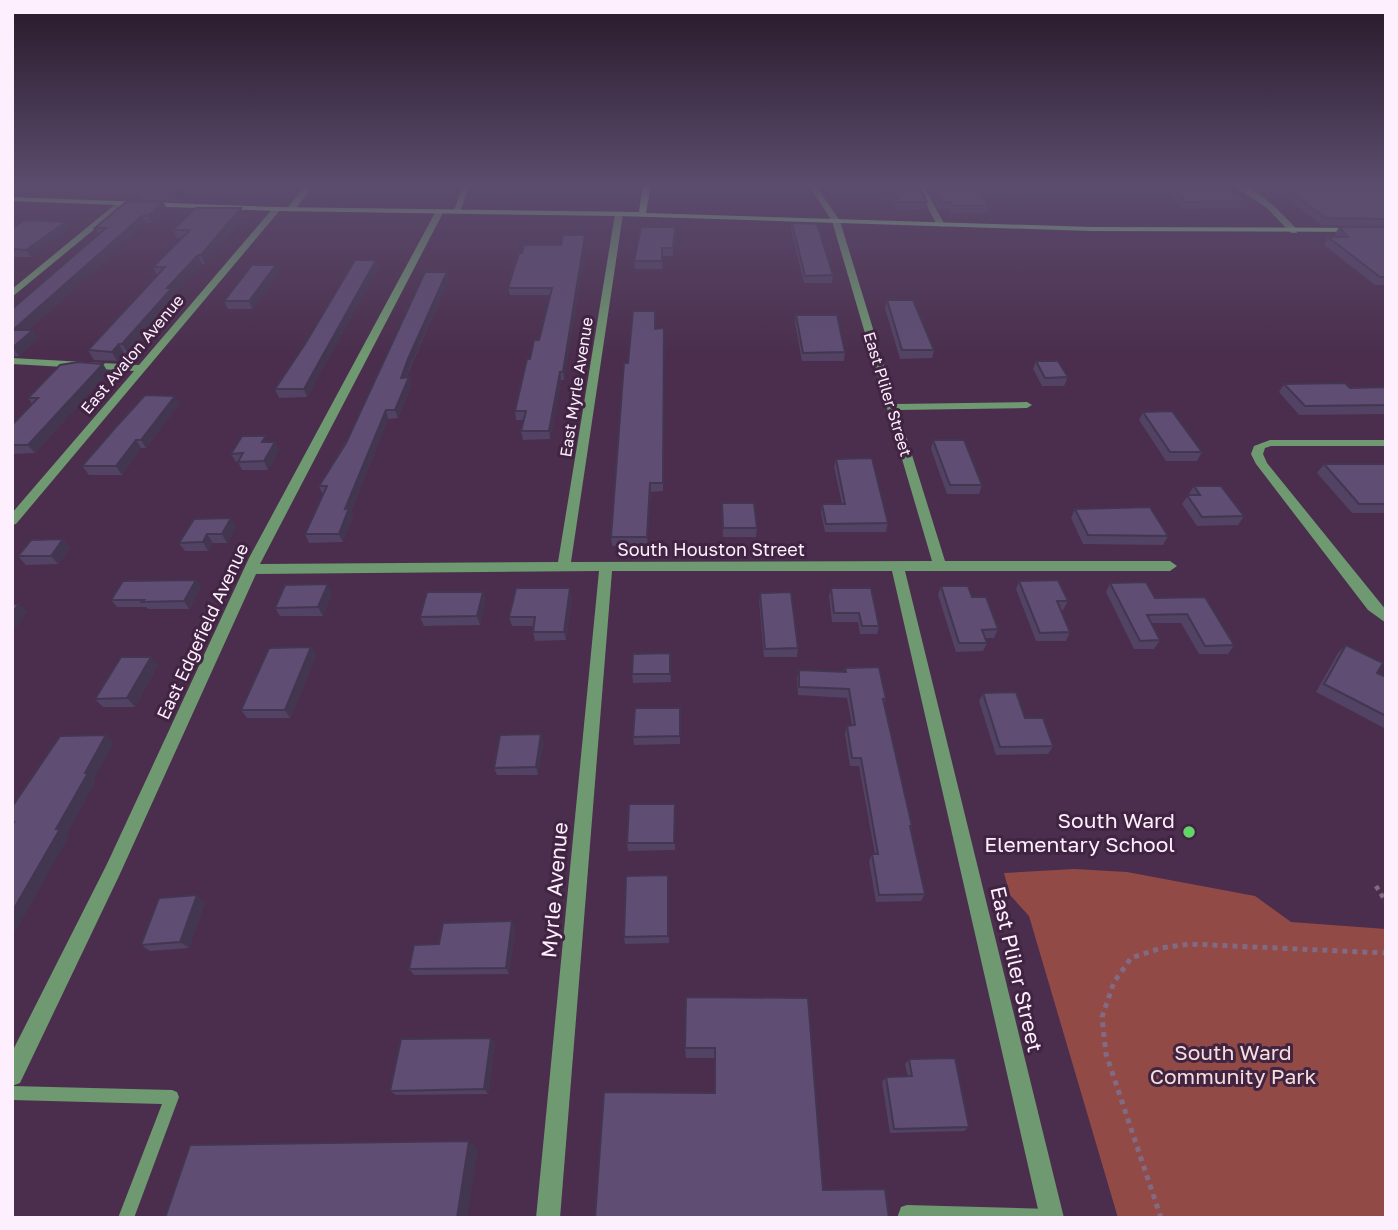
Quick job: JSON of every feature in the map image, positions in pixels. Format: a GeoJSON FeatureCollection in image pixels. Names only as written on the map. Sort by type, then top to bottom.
{"type":"FeatureCollection","features":[{"type":"Feature","properties":{"kind":"street"},"geometry":{"type":"LineString","coordinates":[[12,294],[77,240]]}},
{"type":"Feature","properties":{"kind":"street","name":"East Avalon Avenue"},"geometry":{"type":"LineString","coordinates":[[12,521],[250,240]]}},
{"type":"Feature","properties":{"kind":"street","name":"East Edgefield Avenue"},"geometry":{"type":"LineString","coordinates":[[12,1075],[113,870],[251,569],[424,240]]}},
{"type":"Feature","properties":{"kind":"street","name":"East Myrle Avenue"},"geometry":{"type":"LineString","coordinates":[[564,565],[615,240]]}},
{"type":"Feature","properties":{"kind":"street","name":"East Pliler Street"},"geometry":{"type":"LineString","coordinates":[[842,240],[940,566]]}},
{"type":"Feature","properties":{"kind":"street"},"geometry":{"type":"LineString","coordinates":[[12,361],[140,368]]}},
{"type":"Feature","properties":{"kind":"street"},"geometry":{"type":"LineString","coordinates":[[892,407],[1027,405]]}},
{"type":"Feature","properties":{"kind":"street"},"geometry":{"type":"LineString","coordinates":[[1386,443],[1270,443],[1260,446],[1257,454],[1373,606],[1386,618]]}},
{"type":"Feature","properties":{"kind":"street","name":"South Houston Street"},"geometry":{"type":"LineString","coordinates":[[251,569],[564,565],[898,568],[1170,566]]}},
{"type":"Feature","properties":{"kind":"street","name":"Myrle Avenue"},"geometry":{"type":"LineString","coordinates":[[548,1218],[606,566]]}},
{"type":"Feature","properties":{"kind":"street","name":"East Pliler Street"},"geometry":{"type":"LineString","coordinates":[[898,568],[1051,1218]]}},
{"type":"Feature","properties":{"kind":"lane"},"geometry":{"type":"LineString","coordinates":[[12,1093],[172,1097],[127,1218]]}},
{"type":"Feature","properties":{"kind":"lane"},"geometry":{"type":"LineString","coordinates":[[905,1218],[907,1213],[1051,1218]]}},
{"type":"Feature","properties":{"kind":"path"},"geometry":{"type":"LineString","coordinates":[[1377,886],[1386,902]]}},
{"type":"Feature","properties":{"kind":"path"},"geometry":{"type":"LineString","coordinates":[[1161,1218],[1106,1054],[1102,1017],[1114,982],[1131,958],[1161,948],[1189,944],[1386,953]]}},
{"type":"Feature","properties":{"kind":"green space","name":"South Ward Community Park"},"geometry":{"type":"Polygon","coordinates":[[[1074,869],[1127,872],[1255,896],[1291,922],[1386,929],[1386,1218],[1118,1218],[1029,916],[1010,895],[1004,873],[1074,869]]]}},
{"type":"Feature","properties":{"kind":"building"},"geometry":{"type":"Polygon","coordinates":[[[12,240],[40,240],[26,250],[12,249],[12,240]]]}},
{"type":"Feature","properties":{"kind":"building"},"geometry":{"type":"Polygon","coordinates":[[[92,240],[114,240],[13,330],[33,330],[12,348],[12,309],[92,240]]]}},
{"type":"Feature","properties":{"kind":"building"},"geometry":{"type":"Polygon","coordinates":[[[180,240],[213,240],[167,288],[172,288],[122,344],[112,352],[88,350],[165,267],[153,267],[180,240]]]}},
{"type":"Feature","properties":{"kind":"building"},"geometry":{"type":"Polygon","coordinates":[[[562,240],[584,240],[563,372],[560,372],[549,431],[521,431],[526,411],[515,411],[527,359],[530,359],[534,340],[539,340],[552,288],[508,288],[524,245],[561,245],[562,240]]]}},
{"type":"Feature","properties":{"kind":"building"},"geometry":{"type":"Polygon","coordinates":[[[638,240],[674,240],[673,248],[662,248],[662,261],[634,261],[638,240]]]}},
{"type":"Feature","properties":{"kind":"building"},"geometry":{"type":"Polygon","coordinates":[[[796,240],[822,240],[833,275],[805,276],[796,240]]]}},
{"type":"Feature","properties":{"kind":"building"},"geometry":{"type":"Polygon","coordinates":[[[1332,240],[1386,240],[1386,277],[1380,277],[1332,240]]]}},
{"type":"Feature","properties":{"kind":"building"},"geometry":{"type":"Polygon","coordinates":[[[355,260],[376,260],[304,389],[275,389],[305,344],[355,260]]]}},
{"type":"Feature","properties":{"kind":"building"},"geometry":{"type":"Polygon","coordinates":[[[252,265],[276,265],[249,301],[224,301],[252,265]]]}},
{"type":"Feature","properties":{"kind":"building"},"geometry":{"type":"Polygon","coordinates":[[[425,272],[447,272],[401,378],[409,377],[395,410],[386,410],[345,509],[349,508],[339,534],[305,534],[327,486],[319,486],[346,443],[425,272]]]}},
{"type":"Feature","properties":{"kind":"building"},"geometry":{"type":"Polygon","coordinates":[[[887,300],[913,300],[934,350],[902,350],[887,300]]]}},
{"type":"Feature","properties":{"kind":"building"},"geometry":{"type":"Polygon","coordinates":[[[633,311],[655,311],[655,329],[664,328],[663,483],[650,483],[647,537],[611,537],[624,363],[628,363],[633,311]]]}},
{"type":"Feature","properties":{"kind":"building"},"geometry":{"type":"Polygon","coordinates":[[[796,315],[837,315],[845,352],[803,353],[796,315]]]}},
{"type":"Feature","properties":{"kind":"building"},"geometry":{"type":"Polygon","coordinates":[[[1036,361],[1058,361],[1068,377],[1045,378],[1036,361]]]}},
{"type":"Feature","properties":{"kind":"building"},"geometry":{"type":"Polygon","coordinates":[[[78,362],[103,364],[28,445],[12,445],[12,425],[38,398],[28,398],[60,365],[78,362]]]}},
{"type":"Feature","properties":{"kind":"building"},"geometry":{"type":"Polygon","coordinates":[[[1345,383],[1350,388],[1386,387],[1386,405],[1305,406],[1284,384],[1345,383]]]}},
{"type":"Feature","properties":{"kind":"building"},"geometry":{"type":"Polygon","coordinates":[[[145,395],[175,396],[141,440],[136,440],[116,466],[82,466],[115,428],[145,395]]]}},
{"type":"Feature","properties":{"kind":"building"},"geometry":{"type":"Polygon","coordinates":[[[1172,411],[1202,452],[1170,452],[1143,412],[1172,411]]]}},
{"type":"Feature","properties":{"kind":"building"},"geometry":{"type":"Polygon","coordinates":[[[242,436],[266,436],[262,442],[275,442],[264,461],[238,462],[243,453],[231,454],[242,436]]]}},
{"type":"Feature","properties":{"kind":"building"},"geometry":{"type":"Polygon","coordinates":[[[933,440],[964,440],[982,485],[950,485],[933,440]]]}},
{"type":"Feature","properties":{"kind":"building"},"geometry":{"type":"Polygon","coordinates":[[[872,458],[888,523],[826,524],[822,504],[845,504],[836,459],[872,458]]]}},
{"type":"Feature","properties":{"kind":"building"},"geometry":{"type":"Polygon","coordinates":[[[1324,464],[1386,464],[1386,504],[1359,504],[1324,464]]]}},
{"type":"Feature","properties":{"kind":"building"},"geometry":{"type":"Polygon","coordinates":[[[1194,486],[1221,486],[1244,516],[1202,517],[1187,495],[1200,495],[1194,486]]]}},
{"type":"Feature","properties":{"kind":"building"},"geometry":{"type":"Polygon","coordinates":[[[722,503],[754,503],[757,528],[723,528],[722,503]]]}},
{"type":"Feature","properties":{"kind":"building"},"geometry":{"type":"Polygon","coordinates":[[[1150,507],[1168,536],[1088,535],[1075,509],[1150,507]]]}},
{"type":"Feature","properties":{"kind":"building"},"geometry":{"type":"Polygon","coordinates":[[[231,518],[222,534],[207,534],[203,542],[179,543],[194,519],[231,518]]]}},
{"type":"Feature","properties":{"kind":"building"},"geometry":{"type":"Polygon","coordinates":[[[63,539],[51,556],[18,556],[31,540],[63,539]]]}},
{"type":"Feature","properties":{"kind":"building"},"geometry":{"type":"Polygon","coordinates":[[[196,580],[184,601],[111,600],[123,581],[196,580]]]}},
{"type":"Feature","properties":{"kind":"building"},"geometry":{"type":"Polygon","coordinates":[[[1058,580],[1068,601],[1057,601],[1070,632],[1040,633],[1019,581],[1058,580]]]}},
{"type":"Feature","properties":{"kind":"building"},"geometry":{"type":"Polygon","coordinates":[[[1146,582],[1155,598],[1205,597],[1234,645],[1205,646],[1187,614],[1147,615],[1160,640],[1140,641],[1110,583],[1146,582]]]}},
{"type":"Feature","properties":{"kind":"building"},"geometry":{"type":"Polygon","coordinates":[[[328,584],[318,607],[275,608],[285,585],[328,584]]]}},
{"type":"Feature","properties":{"kind":"building"},"geometry":{"type":"Polygon","coordinates":[[[941,586],[968,586],[972,597],[986,597],[998,629],[982,630],[987,643],[959,643],[941,586]]]}},
{"type":"Feature","properties":{"kind":"building"},"geometry":{"type":"Polygon","coordinates":[[[516,588],[570,588],[564,632],[533,632],[535,617],[509,617],[516,588]]]}},
{"type":"Feature","properties":{"kind":"building"},"geometry":{"type":"Polygon","coordinates":[[[831,588],[871,588],[879,626],[862,626],[859,613],[834,613],[831,588]]]}},
{"type":"Feature","properties":{"kind":"building"},"geometry":{"type":"Polygon","coordinates":[[[427,592],[483,592],[477,616],[420,617],[427,592]]]}},
{"type":"Feature","properties":{"kind":"building"},"geometry":{"type":"Polygon","coordinates":[[[791,592],[798,648],[765,649],[760,593],[791,592]]]}},
{"type":"Feature","properties":{"kind":"building"},"geometry":{"type":"Polygon","coordinates":[[[12,604],[19,604],[12,613],[12,604]]]}},
{"type":"Feature","properties":{"kind":"building"},"geometry":{"type":"Polygon","coordinates":[[[1346,645],[1383,663],[1377,673],[1386,677],[1386,716],[1324,684],[1346,645]]]}},
{"type":"Feature","properties":{"kind":"building"},"geometry":{"type":"Polygon","coordinates":[[[311,647],[285,710],[241,710],[269,648],[311,647]]]}},
{"type":"Feature","properties":{"kind":"building"},"geometry":{"type":"Polygon","coordinates":[[[670,653],[670,674],[632,674],[633,654],[670,653]]]}},
{"type":"Feature","properties":{"kind":"building"},"geometry":{"type":"Polygon","coordinates":[[[121,657],[151,657],[127,698],[95,699],[121,657]]]}},
{"type":"Feature","properties":{"kind":"building"},"geometry":{"type":"Polygon","coordinates":[[[879,667],[886,699],[883,699],[925,894],[879,895],[872,854],[878,854],[861,758],[852,758],[847,726],[855,725],[849,689],[799,687],[799,670],[846,672],[845,668],[879,667]]]}},
{"type":"Feature","properties":{"kind":"building"},"geometry":{"type":"Polygon","coordinates":[[[1016,692],[1025,718],[1043,718],[1053,746],[1000,747],[983,693],[1016,692]]]}},
{"type":"Feature","properties":{"kind":"building"},"geometry":{"type":"Polygon","coordinates":[[[635,708],[680,708],[680,736],[633,737],[635,708]]]}},
{"type":"Feature","properties":{"kind":"building"},"geometry":{"type":"Polygon","coordinates":[[[541,734],[536,767],[494,768],[500,735],[541,734]]]}},
{"type":"Feature","properties":{"kind":"building"},"geometry":{"type":"Polygon","coordinates":[[[106,735],[56,829],[60,829],[12,912],[12,807],[60,736],[106,735]]]}},
{"type":"Feature","properties":{"kind":"building"},"geometry":{"type":"Polygon","coordinates":[[[629,804],[675,804],[674,843],[627,843],[629,804]]]}},
{"type":"Feature","properties":{"kind":"building"},"geometry":{"type":"Polygon","coordinates":[[[668,875],[668,936],[624,937],[626,876],[668,875]]]}},
{"type":"Feature","properties":{"kind":"building"},"geometry":{"type":"Polygon","coordinates":[[[197,895],[180,942],[141,945],[159,898],[197,895]]]}},
{"type":"Feature","properties":{"kind":"building"},"geometry":{"type":"Polygon","coordinates":[[[512,921],[506,968],[409,969],[414,945],[439,944],[443,923],[512,921]]]}},
{"type":"Feature","properties":{"kind":"building"},"geometry":{"type":"Polygon","coordinates":[[[686,997],[808,998],[823,1190],[885,1189],[889,1218],[595,1218],[604,1092],[715,1093],[715,1048],[685,1048],[686,997]]]}},
{"type":"Feature","properties":{"kind":"building"},"geometry":{"type":"Polygon","coordinates":[[[491,1038],[484,1089],[390,1091],[401,1039],[491,1038]]]}},
{"type":"Feature","properties":{"kind":"building"},"geometry":{"type":"Polygon","coordinates":[[[955,1058],[969,1127],[894,1129],[886,1077],[912,1076],[909,1059],[955,1058]]]}},
{"type":"Feature","properties":{"kind":"building"},"geometry":{"type":"Polygon","coordinates":[[[469,1141],[457,1218],[165,1218],[190,1145],[469,1141]]]}},
{"type":"Feature","properties":{"kind":"place","name":"South Ward Elementary School"},"geometry":{"type":"Point","coordinates":[1189,832]}}]}
